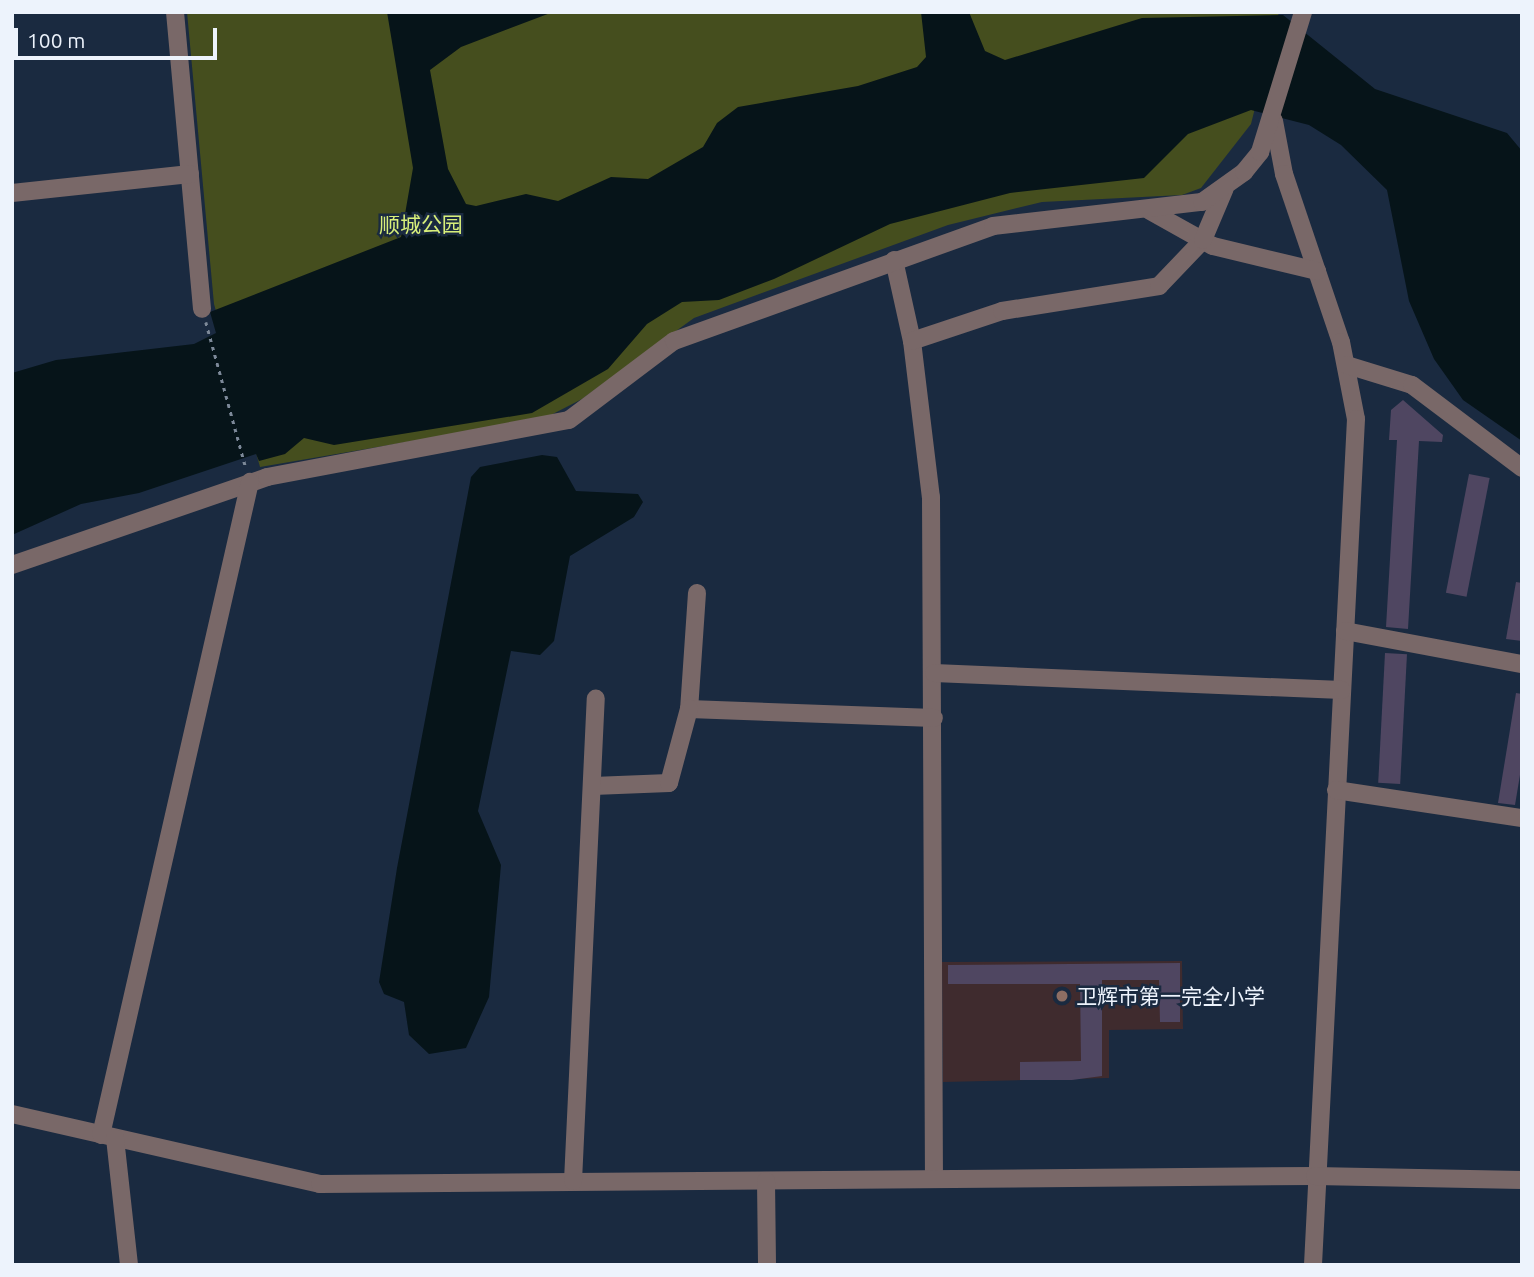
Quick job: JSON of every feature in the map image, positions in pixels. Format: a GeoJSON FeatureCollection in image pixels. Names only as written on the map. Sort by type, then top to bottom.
{"type":"FeatureCollection","features":[{"type":"Feature","properties":{"kind":"street"},"geometry":{"type":"LineString","coordinates":[[175,12],[202,309]]}},
{"type":"Feature","properties":{"kind":"street"},"geometry":{"type":"LineString","coordinates":[[12,565],[250,482],[569,420],[674,341],[894,260],[1025,219],[1202,202],[1225,188],[1260,152],[1302,17]]}},
{"type":"Feature","properties":{"kind":"street"},"geometry":{"type":"LineString","coordinates":[[1273,117],[1284,174],[1347,365],[1356,419],[1315,1176],[1313,1265]]}},
{"type":"Feature","properties":{"kind":"street"},"geometry":{"type":"LineString","coordinates":[[12,193],[190,174]]}},
{"type":"Feature","properties":{"kind":"street"},"geometry":{"type":"LineString","coordinates":[[912,341],[1002,311],[1159,286],[1203,240],[1225,188]]}},
{"type":"Feature","properties":{"kind":"street"},"geometry":{"type":"LineString","coordinates":[[1147,209],[1203,240],[1317,271]]}},
{"type":"Feature","properties":{"kind":"street"},"geometry":{"type":"LineString","coordinates":[[894,260],[912,341],[931,497],[934,673],[934,1178]]}},
{"type":"Feature","properties":{"kind":"street"},"geometry":{"type":"LineString","coordinates":[[1347,365],[1412,385],[1522,468]]}},
{"type":"Feature","properties":{"kind":"street"},"geometry":{"type":"LineString","coordinates":[[129,1265],[108,1137],[250,482]]}},
{"type":"Feature","properties":{"kind":"street"},"geometry":{"type":"LineString","coordinates":[[593,786],[669,783],[689,709],[697,593]]}},
{"type":"Feature","properties":{"kind":"street"},"geometry":{"type":"LineString","coordinates":[[1345,631],[1522,664]]}},
{"type":"Feature","properties":{"kind":"street"},"geometry":{"type":"LineString","coordinates":[[934,673],[1342,690]]}},
{"type":"Feature","properties":{"kind":"street"},"geometry":{"type":"LineString","coordinates":[[573,1181],[596,699]]}},
{"type":"Feature","properties":{"kind":"street"},"geometry":{"type":"LineString","coordinates":[[689,709],[934,718]]}},
{"type":"Feature","properties":{"kind":"street"},"geometry":{"type":"LineString","coordinates":[[1336,790],[1522,818]]}},
{"type":"Feature","properties":{"kind":"street"},"geometry":{"type":"LineString","coordinates":[[12,1114],[320,1184],[1315,1176],[1522,1180]]}},
{"type":"Feature","properties":{"kind":"street"},"geometry":{"type":"LineString","coordinates":[[766,1181],[767,1265]]}},
{"type":"Feature","properties":{"kind":"path"},"geometry":{"type":"LineString","coordinates":[[202,309],[250,482]]}},
{"type":"Feature","properties":{"kind":"shaded area"},"geometry":{"type":"Polygon","coordinates":[[[387,12],[553,12],[461,47],[430,70],[448,169],[466,204],[476,206],[526,194],[558,201],[611,177],[648,179],[703,147],[717,123],[738,107],[858,86],[917,67],[926,57],[921,12],[969,12],[985,51],[1005,60],[1142,18],[1283,15],[1375,89],[1507,133],[1522,151],[1522,441],[1463,400],[1434,359],[1409,301],[1387,190],[1341,145],[1309,125],[1251,110],[1188,134],[1144,178],[1010,193],[890,224],[774,279],[719,300],[682,302],[647,324],[608,369],[532,413],[334,445],[304,438],[285,454],[259,461],[256,454],[139,493],[81,504],[12,535],[12,373],[56,360],[194,344],[216,333],[210,312],[401,237],[413,168],[387,12]]]}},
{"type":"Feature","properties":{"kind":"shaded area"},"geometry":{"type":"Polygon","coordinates":[[[542,455],[557,457],[576,491],[638,494],[643,502],[634,517],[570,556],[554,641],[540,655],[511,651],[478,811],[501,865],[489,997],[466,1048],[429,1054],[409,1035],[404,1002],[384,994],[379,982],[397,868],[471,477],[480,467],[542,455]]]}},
{"type":"Feature","properties":{"kind":"shaded area","name":"卫辉市第一完全小学"},"geometry":{"type":"Polygon","coordinates":[[[1182,961],[1183,1029],[1109,1030],[1109,1078],[943,1082],[942,962],[1182,961]]]}},
{"type":"Feature","properties":{"kind":"green space","name":"顺城公园"},"geometry":{"type":"Polygon","coordinates":[[[187,12],[1279,12],[1251,124],[1201,188],[1182,195],[1042,202],[948,225],[694,318],[582,399],[543,419],[260,467],[214,304],[187,12]]]}},
{"type":"Feature","properties":{"kind":"building"},"geometry":{"type":"Polygon","coordinates":[[[1403,400],[1443,435],[1442,442],[1419,441],[1408,629],[1386,627],[1397,440],[1389,440],[1391,410],[1403,400]]]}},
{"type":"Feature","properties":{"kind":"building"},"geometry":{"type":"Polygon","coordinates":[[[1469,474],[1490,478],[1467,597],[1446,593],[1469,474]]]}},
{"type":"Feature","properties":{"kind":"building"},"geometry":{"type":"Polygon","coordinates":[[[1516,582],[1522,583],[1522,641],[1506,639],[1516,582]]]}},
{"type":"Feature","properties":{"kind":"building"},"geometry":{"type":"Polygon","coordinates":[[[1385,653],[1407,654],[1400,784],[1378,783],[1385,653]]]}},
{"type":"Feature","properties":{"kind":"building"},"geometry":{"type":"Polygon","coordinates":[[[1516,693],[1522,694],[1522,763],[1515,805],[1498,803],[1516,693]]]}},
{"type":"Feature","properties":{"kind":"building"},"geometry":{"type":"Polygon","coordinates":[[[1180,963],[1180,1022],[1160,1022],[1159,980],[1102,980],[1102,1076],[1072,1080],[1020,1080],[1020,1062],[1081,1061],[1080,984],[948,984],[948,965],[1180,963]]]}},
{"type":"Feature","properties":{"kind":"place","name":"卫辉市第一完全小学"},"geometry":{"type":"Point","coordinates":[1062,996]}}]}
